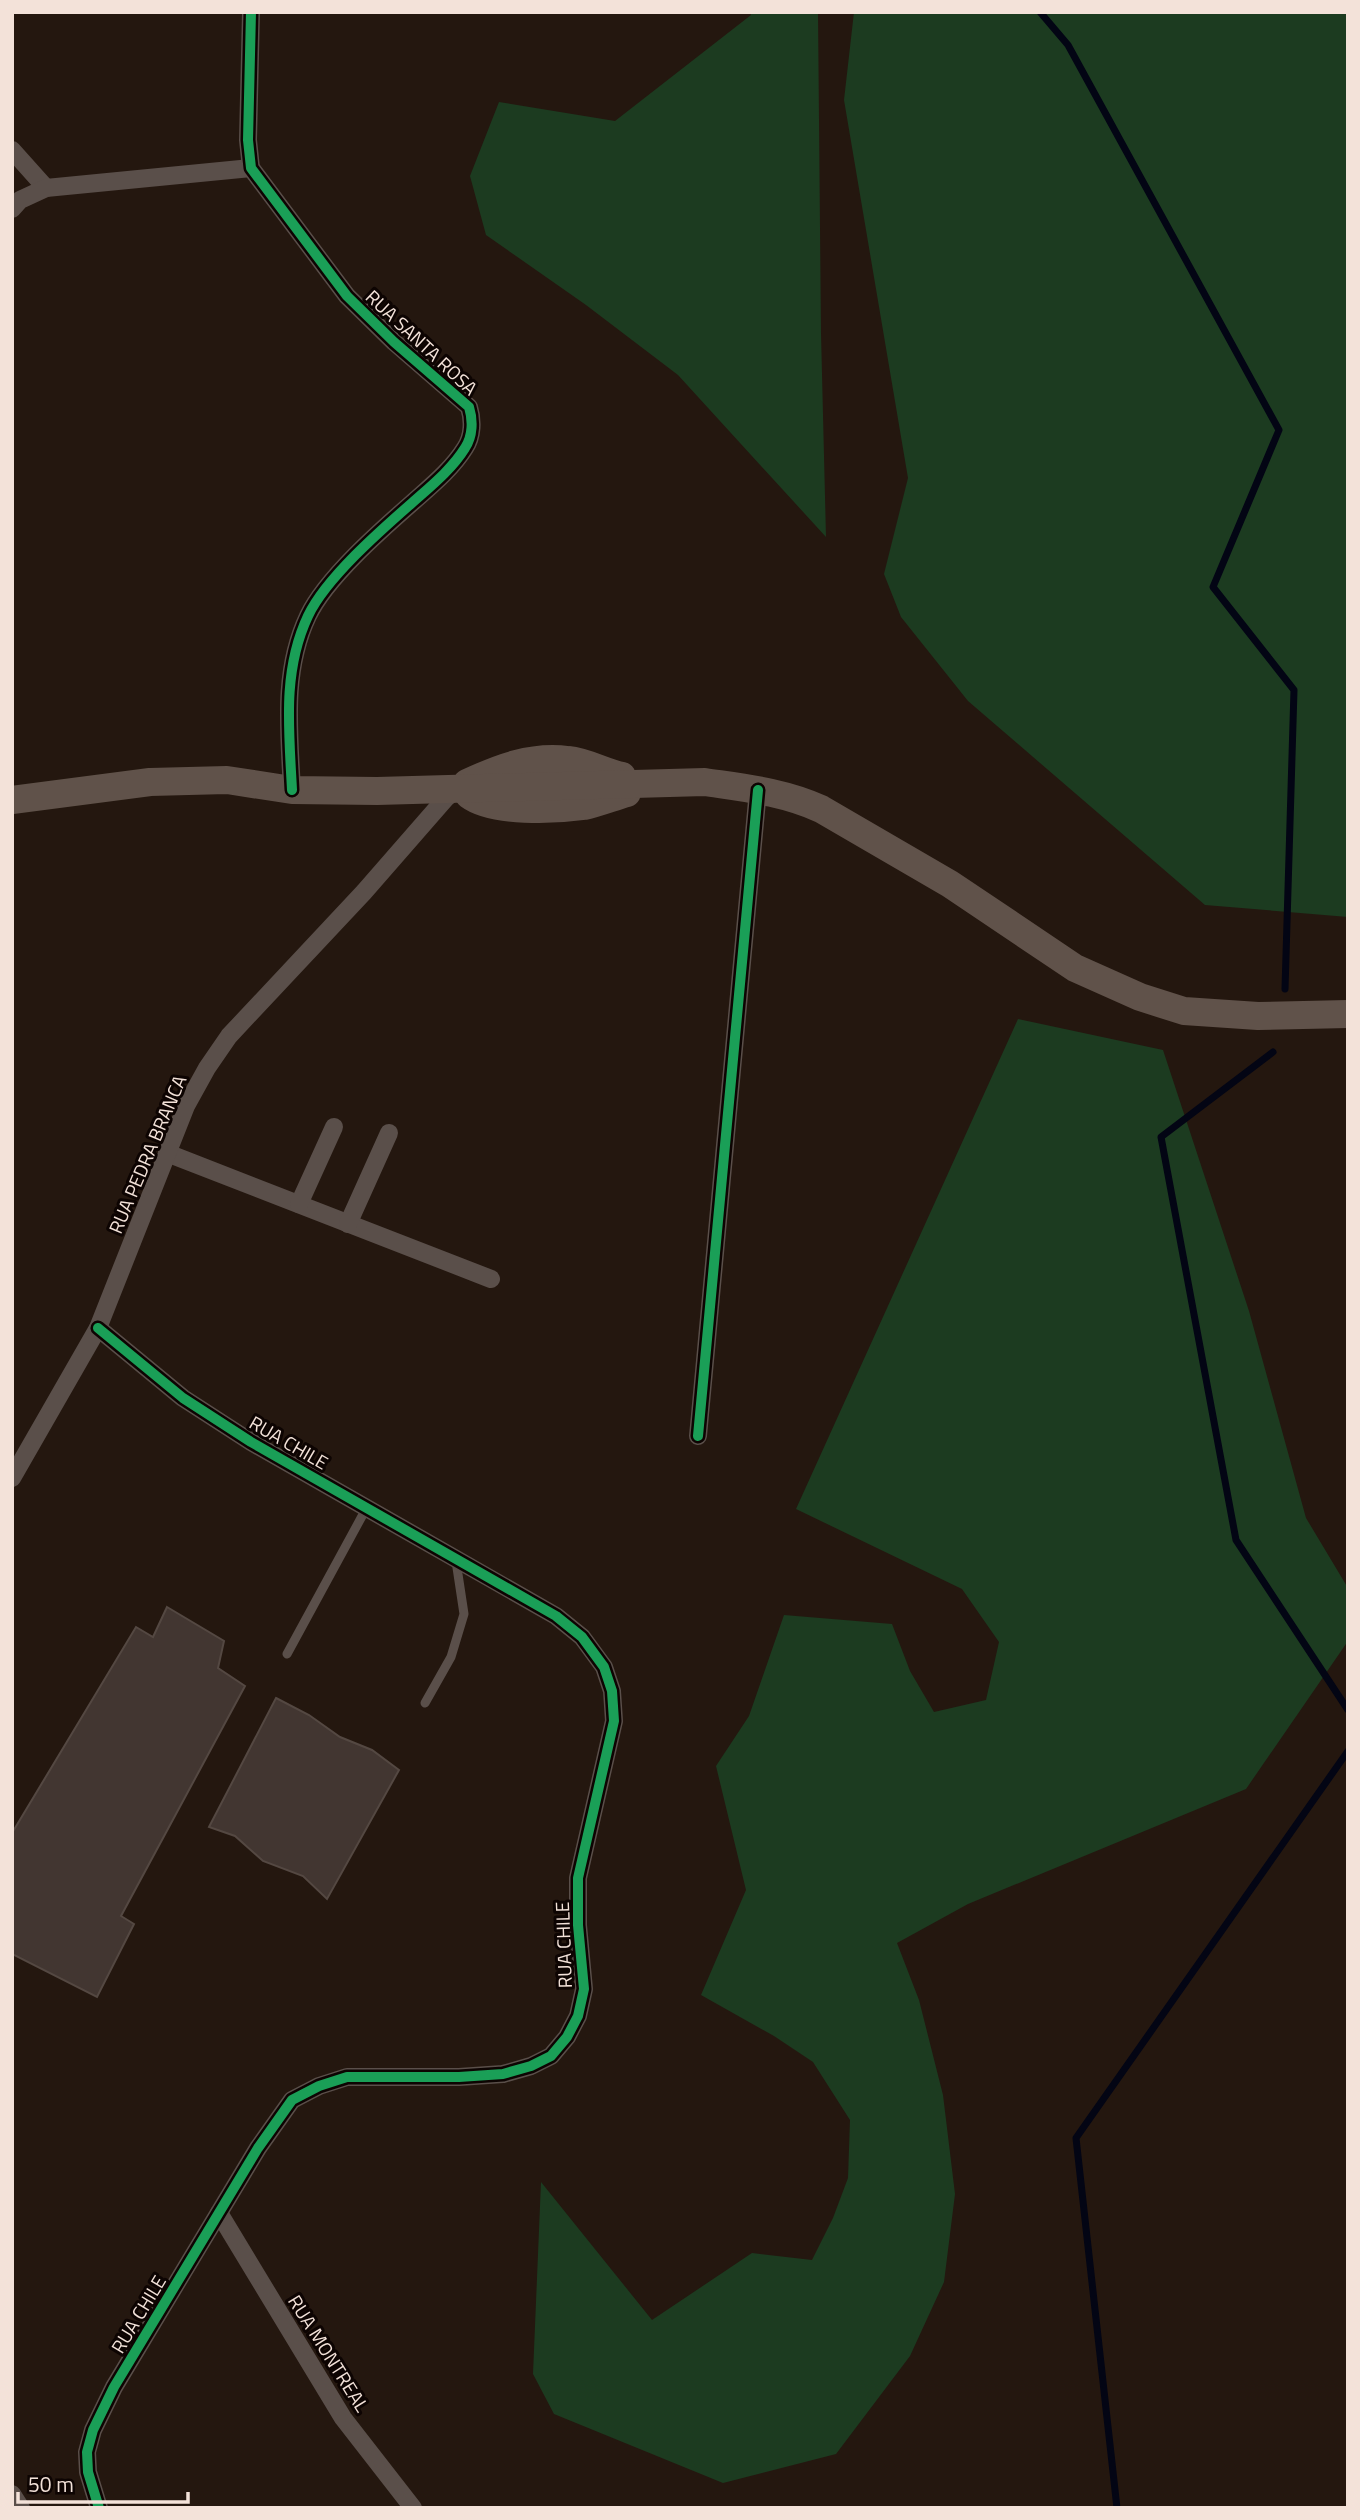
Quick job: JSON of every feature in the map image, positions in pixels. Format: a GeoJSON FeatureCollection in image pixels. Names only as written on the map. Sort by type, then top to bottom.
{"type":"FeatureCollection","features":[{"type":"Feature","properties":{"kind":"main road"},"geometry":{"type":"LineString","coordinates":[[12,800],[150,782],[227,780],[292,790],[458,788],[500,767],[532,760],[569,760],[613,774],[661,783],[705,782],[758,790],[799,799],[821,809],[950,884],[1075,968],[1140,997],[1184,1011],[1258,1016],[1348,1014]]}},
{"type":"Feature","properties":{"kind":"main road"},"geometry":{"type":"LineString","coordinates":[[458,788],[474,799],[533,810],[586,806],[661,783]]}},
{"type":"Feature","properties":{"kind":"street"},"geometry":{"type":"LineString","coordinates":[[12,209],[20,200],[46,188],[251,168],[248,140],[251,12]]}},
{"type":"Feature","properties":{"kind":"street"},"geometry":{"type":"LineString","coordinates":[[12,150],[46,188]]}},
{"type":"Feature","properties":{"kind":"street","name":"RUA SANTA ROSA"},"geometry":{"type":"LineString","coordinates":[[251,168],[347,296],[394,342],[469,407],[473,421],[467,446],[442,476],[342,570],[309,613],[296,644],[289,680],[292,790]]}},
{"type":"Feature","properties":{"kind":"street","name":"RUA PEDRA BRANCA"},"geometry":{"type":"LineString","coordinates":[[12,1478],[98,1328],[186,1106],[207,1068],[229,1036],[458,788]]}},
{"type":"Feature","properties":{"kind":"street"},"geometry":{"type":"LineString","coordinates":[[698,1436],[758,790]]}},
{"type":"Feature","properties":{"kind":"street"},"geometry":{"type":"LineString","coordinates":[[299,1204],[334,1127]]}},
{"type":"Feature","properties":{"kind":"street"},"geometry":{"type":"LineString","coordinates":[[348,1224],[389,1133]]}},
{"type":"Feature","properties":{"kind":"street"},"geometry":{"type":"LineString","coordinates":[[167,1153],[491,1279]]}},
{"type":"Feature","properties":{"kind":"street","name":"RUA CHILE"},"geometry":{"type":"LineString","coordinates":[[98,1328],[183,1398],[251,1442],[556,1616],[582,1637],[604,1667],[612,1691],[614,1721],[579,1878],[578,1925],[584,1989],[578,2016],[567,2037],[551,2056],[531,2066],[503,2074],[459,2077],[347,2077],[319,2086],[292,2100],[258,2148],[114,2387],[93,2430],[87,2452],[88,2472],[99,2508]]}},
{"type":"Feature","properties":{"kind":"street","name":"RUA MONTREAL"},"geometry":{"type":"LineString","coordinates":[[219,2213],[343,2418],[413,2508]]}},
{"type":"Feature","properties":{"kind":"street"},"geometry":{"type":"LineString","coordinates":[[12,2494],[21,2508]]}},
{"type":"Feature","properties":{"kind":"lane"},"geometry":{"type":"LineString","coordinates":[[287,1654],[367,1507]]}},
{"type":"Feature","properties":{"kind":"lane"},"geometry":{"type":"LineString","coordinates":[[425,1703],[451,1657],[464,1614],[456,1558]]}},
{"type":"Feature","properties":{"kind":"green space"},"geometry":{"type":"Polygon","coordinates":[[[750,12],[818,12],[826,537],[678,375],[586,305],[486,235],[470,176],[499,102],[615,121],[751,15],[750,12]]]}},
{"type":"Feature","properties":{"kind":"green space"},"geometry":{"type":"Polygon","coordinates":[[[854,12],[1348,12],[1348,917],[1205,905],[968,701],[901,617],[884,574],[908,478],[844,100],[854,12]]]}},
{"type":"Feature","properties":{"kind":"green space"},"geometry":{"type":"Polygon","coordinates":[[[1018,1019],[1163,1050],[1249,1311],[1306,1518],[1348,1588],[1348,1641],[1246,1789],[968,1904],[897,1943],[919,2000],[943,2095],[955,2194],[944,2282],[910,2356],[836,2454],[723,2483],[554,2414],[533,2374],[541,2182],[652,2320],[752,2253],[812,2260],[833,2218],[848,2178],[850,2120],[813,2062],[774,2036],[701,1995],[746,1890],[716,1766],[749,1716],[784,1615],[892,1624],[910,1671],[934,1712],[986,1700],[999,1642],[962,1589],[796,1509],[1018,1019]]]}},
{"type":"Feature","properties":{"kind":"building"},"geometry":{"type":"Polygon","coordinates":[[[167,1607],[224,1641],[218,1668],[245,1686],[121,1916],[134,1924],[97,1997],[12,1954],[12,1833],[136,1627],[153,1637],[167,1607]]]}},
{"type":"Feature","properties":{"kind":"building"},"geometry":{"type":"Polygon","coordinates":[[[276,1698],[309,1715],[340,1737],[372,1750],[399,1770],[327,1899],[303,1876],[263,1861],[235,1836],[209,1827],[276,1698]]]}},
{"type":"Feature","properties":{"kind":"waterway"},"geometry":{"type":"LineString","coordinates":[[1040,12],[1068,45],[1279,430],[1213,587],[1294,690],[1285,989]]}},
{"type":"Feature","properties":{"kind":"waterway"},"geometry":{"type":"LineString","coordinates":[[1273,1052],[1161,1137],[1236,1540],[1348,1710]]}},
{"type":"Feature","properties":{"kind":"waterway"},"geometry":{"type":"LineString","coordinates":[[1117,2508],[1076,2138],[1348,1751]]}},
{"type":"Feature","properties":{"kind":"cycle path"},"geometry":{"type":"LineString","coordinates":[[251,12],[248,140],[251,168],[347,296],[394,342],[469,407],[472,423],[468,443],[460,456],[355,555],[316,601],[308,616],[294,658],[291,679],[289,723],[292,790]]}},
{"type":"Feature","properties":{"kind":"cycle path"},"geometry":{"type":"LineString","coordinates":[[698,1436],[758,790]]}},
{"type":"Feature","properties":{"kind":"cycle path"},"geometry":{"type":"LineString","coordinates":[[98,1328],[183,1398],[251,1442],[556,1616],[582,1637],[604,1667],[612,1691],[614,1721],[578,1878],[578,1925],[584,1989],[578,2016],[567,2037],[551,2056],[531,2066],[503,2074],[459,2077],[347,2077],[319,2086],[292,2100],[258,2148],[114,2387],[93,2430],[87,2452],[88,2472],[99,2508]]}}]}
